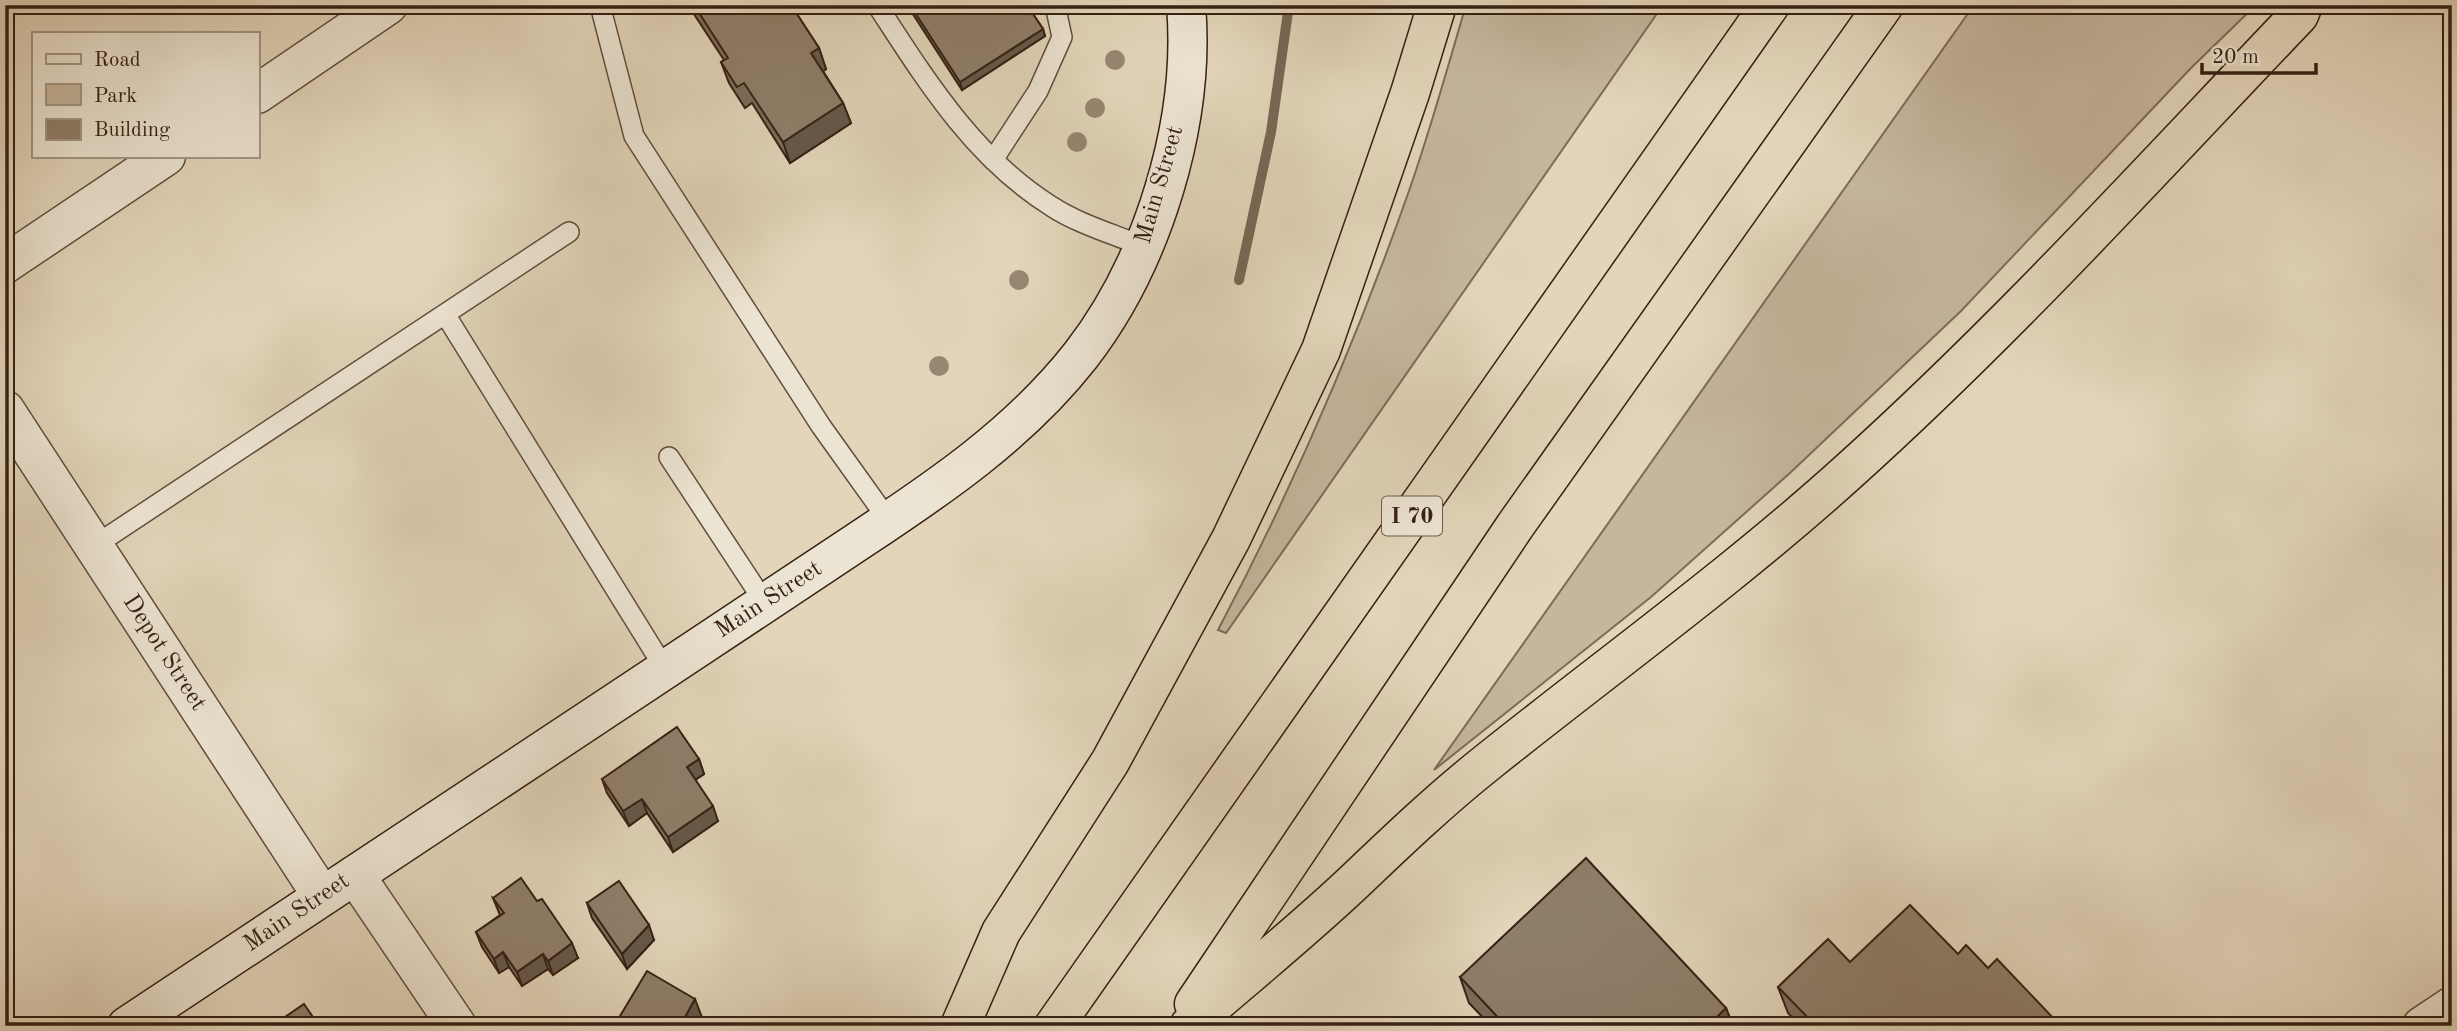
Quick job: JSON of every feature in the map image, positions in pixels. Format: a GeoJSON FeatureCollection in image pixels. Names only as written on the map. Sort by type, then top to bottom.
{"type":"FeatureCollection","features":[{"type":"Feature","properties":{"kind":"highway"},"geometry":{"type":"LineString","coordinates":[[960,1026],[1001,932],[1110,762],[1231,539],[1309,375],[1410,93],[1437,5]]}},
{"type":"Feature","properties":{"kind":"highway","name":"I 70"},"geometry":{"type":"LineString","coordinates":[[1055,1026],[1770,5]]}},
{"type":"Feature","properties":{"kind":"highway"},"geometry":{"type":"LineString","coordinates":[[1179,1026],[1516,526],[1884,5]]}},
{"type":"Feature","properties":{"kind":"highway"},"geometry":{"type":"LineString","coordinates":[[1189,1026],[1478,770],[1745,560],[1848,473],[1970,356],[2308,9]]}},
{"type":"Feature","properties":{"kind":"street"},"geometry":{"type":"LineString","coordinates":[[259,93],[388,5]]}},
{"type":"Feature","properties":{"kind":"street","name":"Main Street"},"geometry":{"type":"LineString","coordinates":[[127,1026],[889,521],[1013,430],[1050,392],[1083,352],[1115,305],[1144,247],[1176,138],[1184,75],[1186,5]]}},
{"type":"Feature","properties":{"kind":"street"},"geometry":{"type":"LineString","coordinates":[[5,264],[163,158]]}},
{"type":"Feature","properties":{"kind":"street","name":"Depot Street"},"geometry":{"type":"LineString","coordinates":[[5,410],[323,897]]}},
{"type":"Feature","properties":{"kind":"street"},"geometry":{"type":"LineString","coordinates":[[355,875],[457,1026]]}},
{"type":"Feature","properties":{"kind":"street"},"geometry":{"type":"LineString","coordinates":[[2422,1026],[2452,1006]]}},
{"type":"Feature","properties":{"kind":"lane"},"geometry":{"type":"LineString","coordinates":[[600,5],[634,135],[821,426],[889,521]]}},
{"type":"Feature","properties":{"kind":"lane"},"geometry":{"type":"LineString","coordinates":[[993,160],[1038,91],[1062,37],[1055,5]]}},
{"type":"Feature","properties":{"kind":"lane"},"geometry":{"type":"LineString","coordinates":[[884,8],[941,103],[993,160],[1052,207],[1144,247]]}},
{"type":"Feature","properties":{"kind":"lane"},"geometry":{"type":"LineString","coordinates":[[94,546],[569,232]]}},
{"type":"Feature","properties":{"kind":"lane"},"geometry":{"type":"LineString","coordinates":[[445,314],[665,669]]}},
{"type":"Feature","properties":{"kind":"lane"},"geometry":{"type":"LineString","coordinates":[[669,457],[765,603]]}},
{"type":"Feature","properties":{"kind":"green space"},"geometry":{"type":"Polygon","coordinates":[[[1466,5],[1663,5],[1226,633],[1218,630],[1298,468],[1346,357],[1418,165],[1466,5]]]}},
{"type":"Feature","properties":{"kind":"green space"},"geometry":{"type":"Polygon","coordinates":[[[1974,5],[2256,5],[2191,68],[1961,311],[1790,473],[1651,597],[1434,770],[1974,5]]]}},
{"type":"Feature","properties":{"kind":"building"},"geometry":{"type":"Polygon","coordinates":[[[694,5],[791,5],[819,48],[811,53],[843,103],[783,142],[744,83],[737,87],[721,62],[728,58],[694,5]]]}},
{"type":"Feature","properties":{"kind":"building"},"geometry":{"type":"Polygon","coordinates":[[[910,5],[1027,5],[1043,29],[960,82],[910,5]]]}},
{"type":"Feature","properties":{"kind":"building"},"geometry":{"type":"Polygon","coordinates":[[[677,727],[699,759],[687,767],[713,806],[668,837],[642,799],[623,811],[602,779],[677,727]]]}},
{"type":"Feature","properties":{"kind":"building"},"geometry":{"type":"Polygon","coordinates":[[[1586,858],[1726,1008],[1708,1026],[1506,1026],[1460,977],[1586,858]]]}},
{"type":"Feature","properties":{"kind":"building"},"geometry":{"type":"Polygon","coordinates":[[[521,878],[537,901],[542,899],[572,943],[548,961],[543,954],[517,972],[503,952],[494,959],[476,932],[504,913],[493,898],[521,878]]]}},
{"type":"Feature","properties":{"kind":"building"},"geometry":{"type":"Polygon","coordinates":[[[619,881],[649,925],[622,954],[587,903],[619,881]]]}},
{"type":"Feature","properties":{"kind":"building"},"geometry":{"type":"Polygon","coordinates":[[[1910,905],[1958,954],[1966,945],[1988,968],[1997,959],[2056,1021],[2051,1026],[1816,1026],[1778,987],[1828,939],[1850,962],[1910,905]]]}},
{"type":"Feature","properties":{"kind":"building"},"geometry":{"type":"Polygon","coordinates":[[[647,971],[695,999],[680,1026],[614,1026],[647,971]]]}},
{"type":"Feature","properties":{"kind":"building"},"geometry":{"type":"Polygon","coordinates":[[[304,1004],[319,1026],[272,1026],[304,1004]]]}},
{"type":"Feature","properties":{"kind":"waterway"},"geometry":{"type":"LineString","coordinates":[[1239,280],[1271,132],[1289,5]]}}]}
